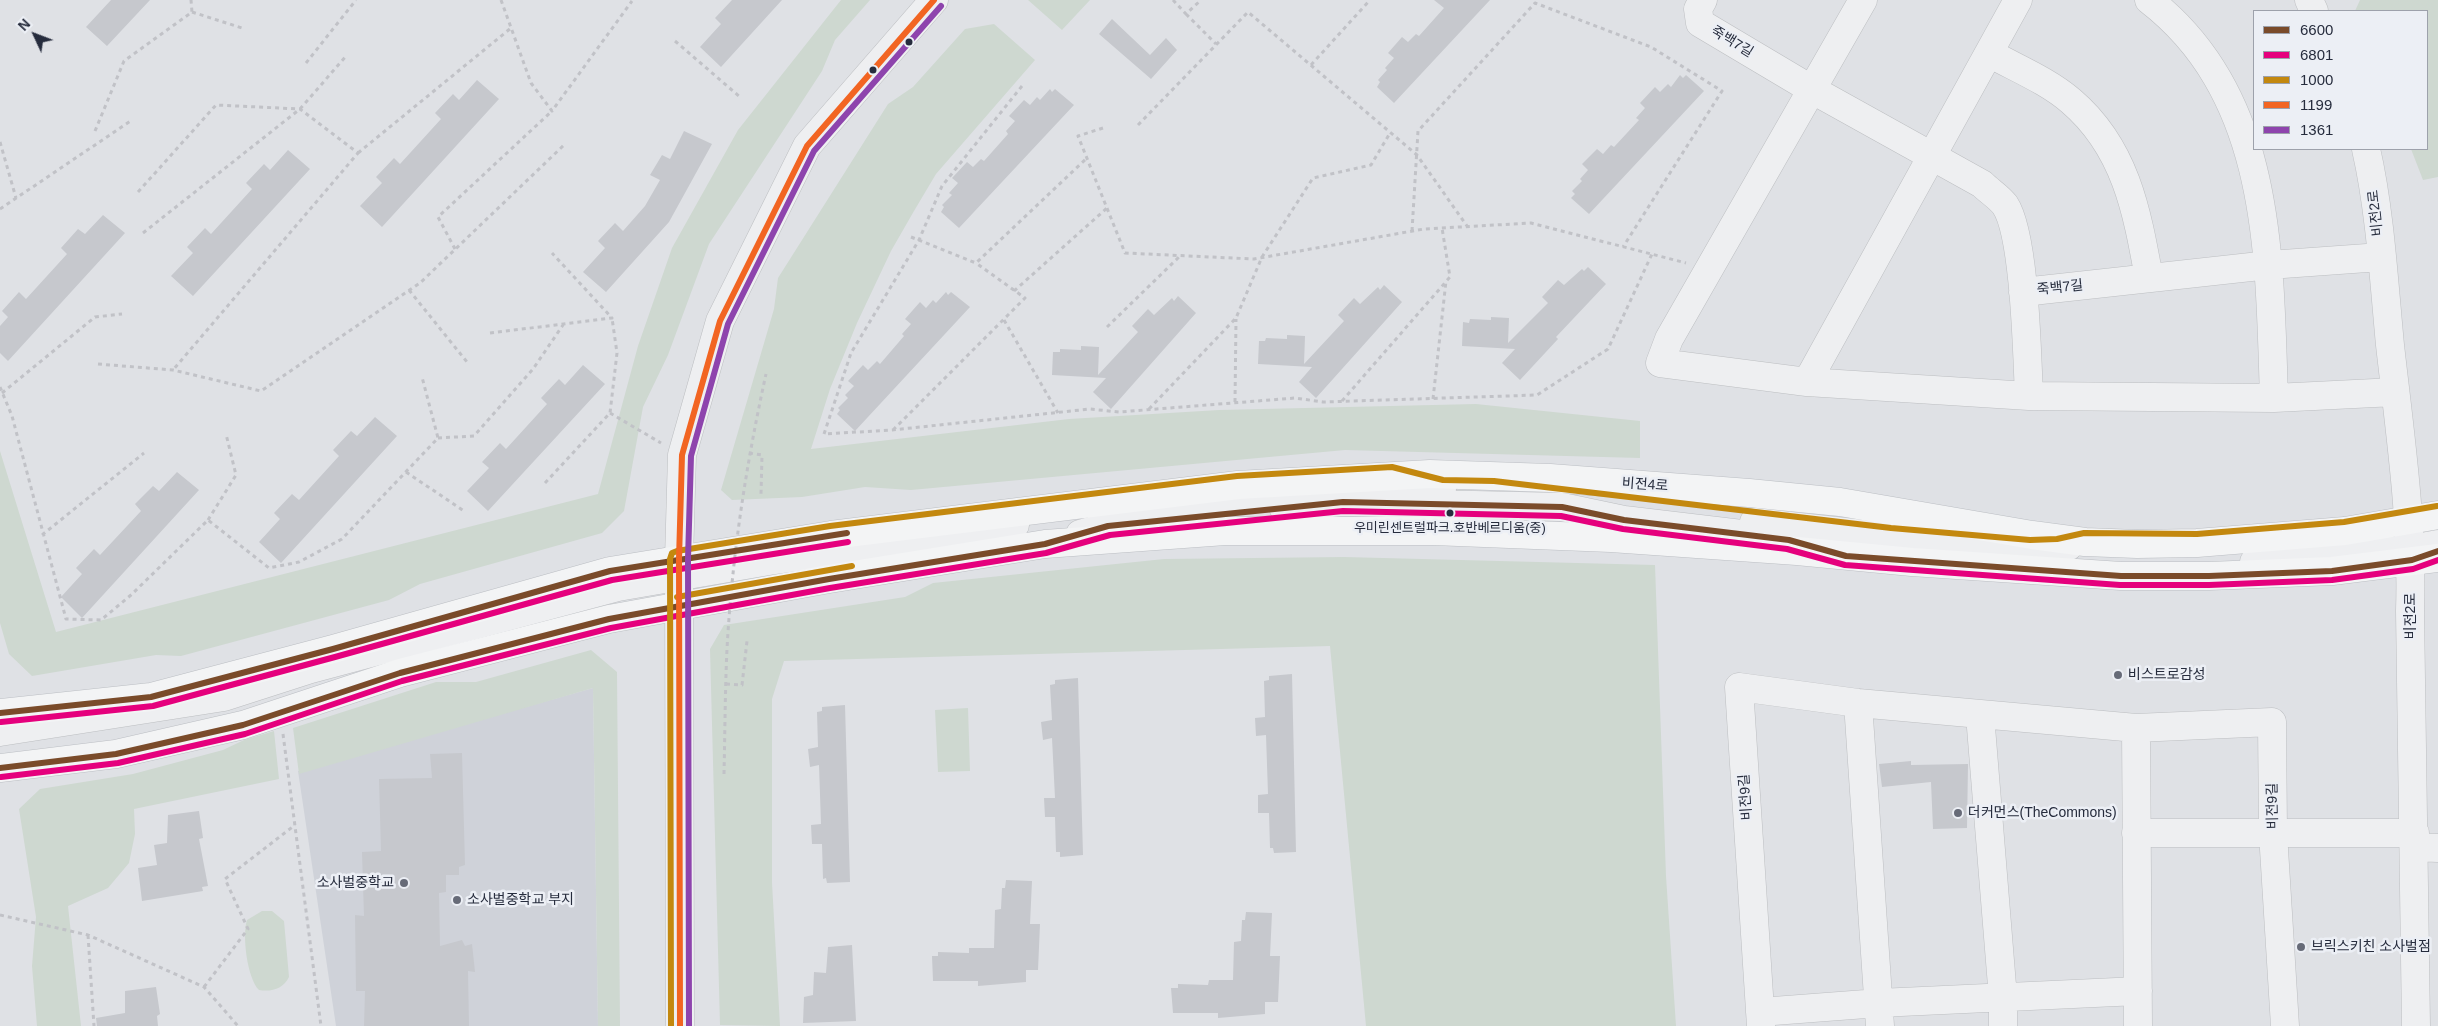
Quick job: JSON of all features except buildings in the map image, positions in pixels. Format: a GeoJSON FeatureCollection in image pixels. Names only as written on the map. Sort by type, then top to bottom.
{"type":"FeatureCollection","features":[{"type":"Feature","properties":{"kind":"main road","name":"비전4로"},"geometry":{"type":"LineString","coordinates":[[0,768],[116,754],[243,725],[400,673],[609,619],[679,583],[831,535],[1238,485],[1430,474],[1550,478],[1840,502],[2032,535],[2085,542],[2197,543],[2345,532],[2416,544]]}},
{"type":"Feature","properties":{"kind":"main road","name":"비전4로"},"geometry":{"type":"LineString","coordinates":[[0,713],[151,697],[333,649],[610,571],[679,583],[1045,544],[1225,531],[1433,531],[1611,538],[1912,562],[2121,576],[2209,576],[2332,571],[2416,544],[2438,515]]}},
{"type":"Feature","properties":{"kind":"street"},"geometry":{"type":"LineString","coordinates":[[680,1026],[679,583],[682,455],[720,321],[807,146],[934,0]]}},
{"type":"Feature","properties":{"kind":"street","name":"죽백7길"},"geometry":{"type":"LineString","coordinates":[[1703,0],[1698,9],[1700,23],[1930,157],[1982,184],[2004,204],[2014,225],[2023,292],[2269,265]]}},
{"type":"Feature","properties":{"kind":"street"},"geometry":{"type":"LineString","coordinates":[[1863,0],[1669,339],[1660,363],[1807,382],[2029,396],[2278,398],[2395,392]]}},
{"type":"Feature","properties":{"kind":"street"},"geometry":{"type":"LineString","coordinates":[[1807,382],[2018,0]]}},
{"type":"Feature","properties":{"kind":"street"},"geometry":{"type":"LineString","coordinates":[[2149,0],[2163,11],[2209,61],[2242,126],[2266,228],[2278,398]]}},
{"type":"Feature","properties":{"kind":"street"},"geometry":{"type":"LineString","coordinates":[[1989,53],[2071,101],[2103,136],[2128,183],[2149,278]]}},
{"type":"Feature","properties":{"kind":"street","name":"비전2로"},"geometry":{"type":"LineString","coordinates":[[2366,150],[2371,170],[2395,392],[2416,544],[2410,611],[2423,843],[2416,1026]]}},
{"type":"Feature","properties":{"kind":"street"},"geometry":{"type":"LineString","coordinates":[[2269,265],[2381,257]]}},
{"type":"Feature","properties":{"kind":"street"},"geometry":{"type":"LineString","coordinates":[[2023,292],[2029,396]]}},
{"type":"Feature","properties":{"kind":"street"},"geometry":{"type":"LineString","coordinates":[[1392,476],[1442,489]]}},
{"type":"Feature","properties":{"kind":"street"},"geometry":{"type":"LineString","coordinates":[[0,750],[230,712],[420,653],[679,583],[769,561],[1108,512],[1345,490],[1493,490],[1890,537],[2030,549],[2058,548],[2179,555],[2438,544]]}},
{"type":"Feature","properties":{"kind":"street"},"geometry":{"type":"LineString","coordinates":[[0,732],[224,697],[311,669],[599,592],[1108,526],[1343,502],[1497,504],[1562,507],[1624,520],[1789,540],[2001,557],[2178,568],[2416,544],[2438,551]]}},
{"type":"Feature","properties":{"kind":"street"},"geometry":{"type":"LineString","coordinates":[[1045,544],[1108,526]]}},
{"type":"Feature","properties":{"kind":"street"},"geometry":{"type":"LineString","coordinates":[[2416,544],[2438,529]]}},
{"type":"Feature","properties":{"kind":"street"},"geometry":{"type":"LineString","coordinates":[[1789,540],[1846,556]]}},
{"type":"Feature","properties":{"kind":"street"},"geometry":{"type":"LineString","coordinates":[[2058,548],[2085,542]]}},
{"type":"Feature","properties":{"kind":"street","name":"비전9길"},"geometry":{"type":"LineString","coordinates":[[1760,1019],[1739,687],[1858,703],[2136,728],[2272,722],[2273,833],[2285,1026]]}},
{"type":"Feature","properties":{"kind":"street"},"geometry":{"type":"LineString","coordinates":[[1858,703],[1879,1014]]}},
{"type":"Feature","properties":{"kind":"street"},"geometry":{"type":"LineString","coordinates":[[1980,715],[2003,998],[2003,1026]]}},
{"type":"Feature","properties":{"kind":"street"},"geometry":{"type":"LineString","coordinates":[[2136,728],[2138,1026]]}},
{"type":"Feature","properties":{"kind":"street"},"geometry":{"type":"LineString","coordinates":[[2136,833],[2273,833],[2423,843]]}},
{"type":"Feature","properties":{"kind":"street"},"geometry":{"type":"LineString","coordinates":[[1760,1019],[1879,1014],[2003,998],[2138,991]]}},
{"type":"Feature","properties":{"kind":"path"},"geometry":{"type":"LineString","coordinates":[[191,0],[192,12]]}},
{"type":"Feature","properties":{"kind":"path"},"geometry":{"type":"LineString","coordinates":[[306,63],[356,0]]}},
{"type":"Feature","properties":{"kind":"path"},"geometry":{"type":"LineString","coordinates":[[501,0],[530,83],[552,111]]}},
{"type":"Feature","properties":{"kind":"path"},"geometry":{"type":"LineString","coordinates":[[1173,0],[1216,44]]}},
{"type":"Feature","properties":{"kind":"path"},"geometry":{"type":"LineString","coordinates":[[1186,14],[1201,0]]}},
{"type":"Feature","properties":{"kind":"path"},"geometry":{"type":"LineString","coordinates":[[1311,65],[1370,0]]}},
{"type":"Feature","properties":{"kind":"path"},"geometry":{"type":"LineString","coordinates":[[455,249],[438,217],[552,111],[632,1]]}},
{"type":"Feature","properties":{"kind":"path"},"geometry":{"type":"LineString","coordinates":[[1412,231],[1418,130],[1535,3],[1651,48],[1722,91],[1623,247]]}},
{"type":"Feature","properties":{"kind":"path"},"geometry":{"type":"LineString","coordinates":[[192,12],[242,28]]}},
{"type":"Feature","properties":{"kind":"path"},"geometry":{"type":"LineString","coordinates":[[95,131],[124,61],[192,12]]}},
{"type":"Feature","properties":{"kind":"path"},"geometry":{"type":"LineString","coordinates":[[1138,124],[1248,12],[1416,155],[1468,227]]}},
{"type":"Feature","properties":{"kind":"path"},"geometry":{"type":"LineString","coordinates":[[173,370],[358,153],[511,28]]}},
{"type":"Feature","properties":{"kind":"path"},"geometry":{"type":"LineString","coordinates":[[675,40],[740,97]]}},
{"type":"Feature","properties":{"kind":"path"},"geometry":{"type":"LineString","coordinates":[[143,233],[300,109],[347,55]]}},
{"type":"Feature","properties":{"kind":"path"},"geometry":{"type":"LineString","coordinates":[[1022,86],[942,186],[919,240],[851,353],[824,434],[892,430],[1090,409],[1120,412],[1296,398],[1323,402],[1537,396],[1608,349],[1652,254]]}},
{"type":"Feature","properties":{"kind":"path"},"geometry":{"type":"LineString","coordinates":[[138,192],[216,105],[300,109],[358,153]]}},
{"type":"Feature","properties":{"kind":"path"},"geometry":{"type":"LineString","coordinates":[[0,209],[132,120]]}},
{"type":"Feature","properties":{"kind":"path"},"geometry":{"type":"LineString","coordinates":[[1104,128],[1078,136],[1126,253],[1262,257],[1412,231],[1530,223],[1709,269]]}},
{"type":"Feature","properties":{"kind":"path"},"geometry":{"type":"LineString","coordinates":[[1149,410],[1236,318],[1262,257],[1313,178],[1371,165],[1390,133]]}},
{"type":"Feature","properties":{"kind":"path"},"geometry":{"type":"LineString","coordinates":[[0,142],[16,198]]}},
{"type":"Feature","properties":{"kind":"path"},"geometry":{"type":"LineString","coordinates":[[98,364],[173,370],[261,392],[409,290],[564,145]]}},
{"type":"Feature","properties":{"kind":"path"},"geometry":{"type":"LineString","coordinates":[[976,263],[1087,158]]}},
{"type":"Feature","properties":{"kind":"path"},"geometry":{"type":"LineString","coordinates":[[1014,291],[1107,208]]}},
{"type":"Feature","properties":{"kind":"path"},"geometry":{"type":"LineString","coordinates":[[1342,401],[1450,277],[1442,228]]}},
{"type":"Feature","properties":{"kind":"path"},"geometry":{"type":"LineString","coordinates":[[892,430],[1025,298],[976,263],[911,237]]}},
{"type":"Feature","properties":{"kind":"path"},"geometry":{"type":"LineString","coordinates":[[545,483],[610,413],[617,353],[612,318],[552,254]]}},
{"type":"Feature","properties":{"kind":"path"},"geometry":{"type":"LineString","coordinates":[[1107,327],[1180,256]]}},
{"type":"Feature","properties":{"kind":"path"},"geometry":{"type":"LineString","coordinates":[[1433,398],[1446,281]]}},
{"type":"Feature","properties":{"kind":"path"},"geometry":{"type":"LineString","coordinates":[[409,290],[467,362]]}},
{"type":"Feature","properties":{"kind":"path"},"geometry":{"type":"LineString","coordinates":[[2,393],[95,317],[122,314]]}},
{"type":"Feature","properties":{"kind":"path"},"geometry":{"type":"LineString","coordinates":[[490,333],[612,318]]}},
{"type":"Feature","properties":{"kind":"path"},"geometry":{"type":"LineString","coordinates":[[1235,403],[1236,318]]}},
{"type":"Feature","properties":{"kind":"path"},"geometry":{"type":"LineString","coordinates":[[1004,320],[1058,413]]}},
{"type":"Feature","properties":{"kind":"path"},"geometry":{"type":"LineString","coordinates":[[208,520],[269,568],[299,562],[342,539],[438,438],[474,436],[533,369],[564,324]]}},
{"type":"Feature","properties":{"kind":"path"},"geometry":{"type":"LineString","coordinates":[[724,774],[727,648],[737,540],[749,453],[766,374]]}},
{"type":"Feature","properties":{"kind":"path"},"geometry":{"type":"LineString","coordinates":[[422,377],[438,438]]}},
{"type":"Feature","properties":{"kind":"path"},"geometry":{"type":"LineString","coordinates":[[0,388],[12,416],[42,535],[66,619],[101,620],[131,595],[208,520],[236,475],[226,434]]}},
{"type":"Feature","properties":{"kind":"path"},"geometry":{"type":"LineString","coordinates":[[610,413],[682,455]]}},
{"type":"Feature","properties":{"kind":"path"},"geometry":{"type":"LineString","coordinates":[[42,535],[144,453]]}},
{"type":"Feature","properties":{"kind":"path"},"geometry":{"type":"LineString","coordinates":[[749,453],[762,455],[761,494]]}},
{"type":"Feature","properties":{"kind":"path"},"geometry":{"type":"LineString","coordinates":[[406,472],[464,511]]}},
{"type":"Feature","properties":{"kind":"path"},"geometry":{"type":"LineString","coordinates":[[726,684],[742,685],[747,640]]}},
{"type":"Feature","properties":{"kind":"path"},"geometry":{"type":"LineString","coordinates":[[283,732],[321,1026]]}},
{"type":"Feature","properties":{"kind":"path"},"geometry":{"type":"LineString","coordinates":[[204,987],[248,929],[225,879],[295,825]]}},
{"type":"Feature","properties":{"kind":"path"},"geometry":{"type":"LineString","coordinates":[[0,915],[88,935],[204,987],[238,1026]]}},
{"type":"Feature","properties":{"kind":"path"},"geometry":{"type":"LineString","coordinates":[[88,935],[94,1026]]}},
{"type":"Feature","properties":{"kind":"shaded area"},"geometry":{"type":"Polygon","coordinates":[[[841,0],[870,0],[835,40],[822,71],[709,244],[668,355],[643,407],[624,511],[602,533],[420,584],[389,600],[181,656],[156,655],[32,676],[9,654],[0,623],[0,451],[56,632],[598,494],[638,346],[672,248],[738,130],[841,0]]]}},
{"type":"Feature","properties":{"kind":"shaded area"},"geometry":{"type":"Polygon","coordinates":[[[1028,0],[1090,0],[1062,30],[1028,0]]]}},
{"type":"Feature","properties":{"kind":"shaded area"},"geometry":{"type":"Polygon","coordinates":[[[2360,0],[2438,0],[2438,177],[2423,180],[2411,150],[2428,150],[2428,10],[2355,10],[2360,0]]]}},
{"type":"Feature","properties":{"kind":"shaded area"},"geometry":{"type":"Polygon","coordinates":[[[994,24],[1035,60],[936,174],[914,211],[891,251],[857,323],[830,389],[811,449],[1069,419],[1219,410],[1476,404],[1640,421],[1640,458],[1345,450],[911,490],[865,487],[802,497],[732,500],[721,490],[774,309],[778,278],[888,104],[913,87],[965,29],[994,24]]]}},
{"type":"Feature","properties":{"kind":"shaded area"},"geometry":{"type":"Polygon","coordinates":[[[1344,557],[1655,565],[1666,876],[1676,1026],[1366,1026],[1330,646],[784,661],[772,699],[772,883],[780,1026],[720,1025],[710,649],[724,625],[905,597],[933,583],[1164,559],[1344,557]]]}},
{"type":"Feature","properties":{"kind":"shaded area"},"geometry":{"type":"Polygon","coordinates":[[[591,650],[617,672],[620,1026],[598,1026],[593,688],[299,774],[293,728],[436,682],[476,682],[591,650]]]}},
{"type":"Feature","properties":{"kind":"shaded area","name":"소사벌중학교 부지"},"geometry":{"type":"Polygon","coordinates":[[[593,688],[598,1026],[336,1026],[298,771],[593,688]]]}},
{"type":"Feature","properties":{"kind":"shaded area"},"geometry":{"type":"Polygon","coordinates":[[[968,708],[970,771],[938,772],[935,710],[968,708]]]}},
{"type":"Feature","properties":{"kind":"shaded area"},"geometry":{"type":"Polygon","coordinates":[[[274,731],[279,779],[134,809],[135,834],[129,863],[108,888],[68,906],[81,1026],[37,1026],[32,966],[36,917],[19,809],[40,789],[133,774],[223,750],[244,740],[274,731]]]}},
{"type":"Feature","properties":{"kind":"shaded area"},"geometry":{"type":"Polygon","coordinates":[[[262,911],[272,911],[284,921],[289,977],[277,989],[268,991],[259,990],[255,984],[251,976],[245,946],[247,920],[262,911]]]}},
{"type":"Feature","properties":{"kind":"transit line","name":"1199"},"geometry":{"type":"LineString","coordinates":[[680,1026],[679,559],[682,455],[720,321],[807,146],[934,0]]}},
{"type":"Feature","properties":{"kind":"transit line","name":"1361"},"geometry":{"type":"LineString","coordinates":[[689,1026],[688,559],[691,456],[728,324],[814,151],[941,6]]}},
{"type":"Feature","properties":{"kind":"transit line","name":"1000"},"geometry":{"type":"LineString","coordinates":[[671,1026],[670,559],[672,553],[677,551],[830,526],[1237,476],[1392,467],[1443,480],[1494,481],[1891,528],[2030,540],[2057,539],[2084,533],[2197,534],[2344,522],[2437,506]]}},
{"type":"Feature","properties":{"kind":"transit line","name":"6600"},"geometry":{"type":"LineString","coordinates":[[0,768],[116,754],[243,725],[400,673],[609,619],[829,579],[1045,544],[1108,526],[1343,502],[1562,507],[1624,520],[1789,540],[1846,556],[2121,576],[2209,576],[2332,571],[2412,560],[2438,551]]}},
{"type":"Feature","properties":{"kind":"transit line","name":"6801"},"geometry":{"type":"LineString","coordinates":[[1,777],[118,763],[245,734],[402,681],[611,628],[830,588],[1046,553],[1110,535],[1343,511],[1561,516],[1623,529],[1787,549],[1845,565],[2120,585],[2209,585],[2332,580],[2413,569],[2438,560]]}},
{"type":"Feature","properties":{"kind":"transit line","name":"6600"},"geometry":{"type":"LineString","coordinates":[[0,713],[151,697],[333,649],[610,571],[847,533]]}},
{"type":"Feature","properties":{"kind":"transit line","name":"6801"},"geometry":{"type":"LineString","coordinates":[[1,722],[153,706],[612,580],[848,542]]}},
{"type":"Feature","properties":{"kind":"transit line","name":"1000"},"geometry":{"type":"LineString","coordinates":[[677,597],[852,566]]}},
{"type":"Feature","properties":{"kind":"place","name":"우미린센트럴파크.호반베르디움(중)"},"geometry":{"type":"Point","coordinates":[1450,513]}},
{"type":"Feature","properties":{"kind":"place","name":"비스트로감성"},"geometry":{"type":"Point","coordinates":[2118,675]}},
{"type":"Feature","properties":{"kind":"place","name":"더커먼스(TheCommons)"},"geometry":{"type":"Point","coordinates":[1958,813]}},
{"type":"Feature","properties":{"kind":"place","name":"소사벌중학교"},"geometry":{"type":"Point","coordinates":[404,883]}},
{"type":"Feature","properties":{"kind":"place","name":"소사벌중학교 부지"},"geometry":{"type":"Point","coordinates":[457,900]}},
{"type":"Feature","properties":{"kind":"place","name":"브릭스키친 소사벌점"},"geometry":{"type":"Point","coordinates":[2301,947]}}]}
